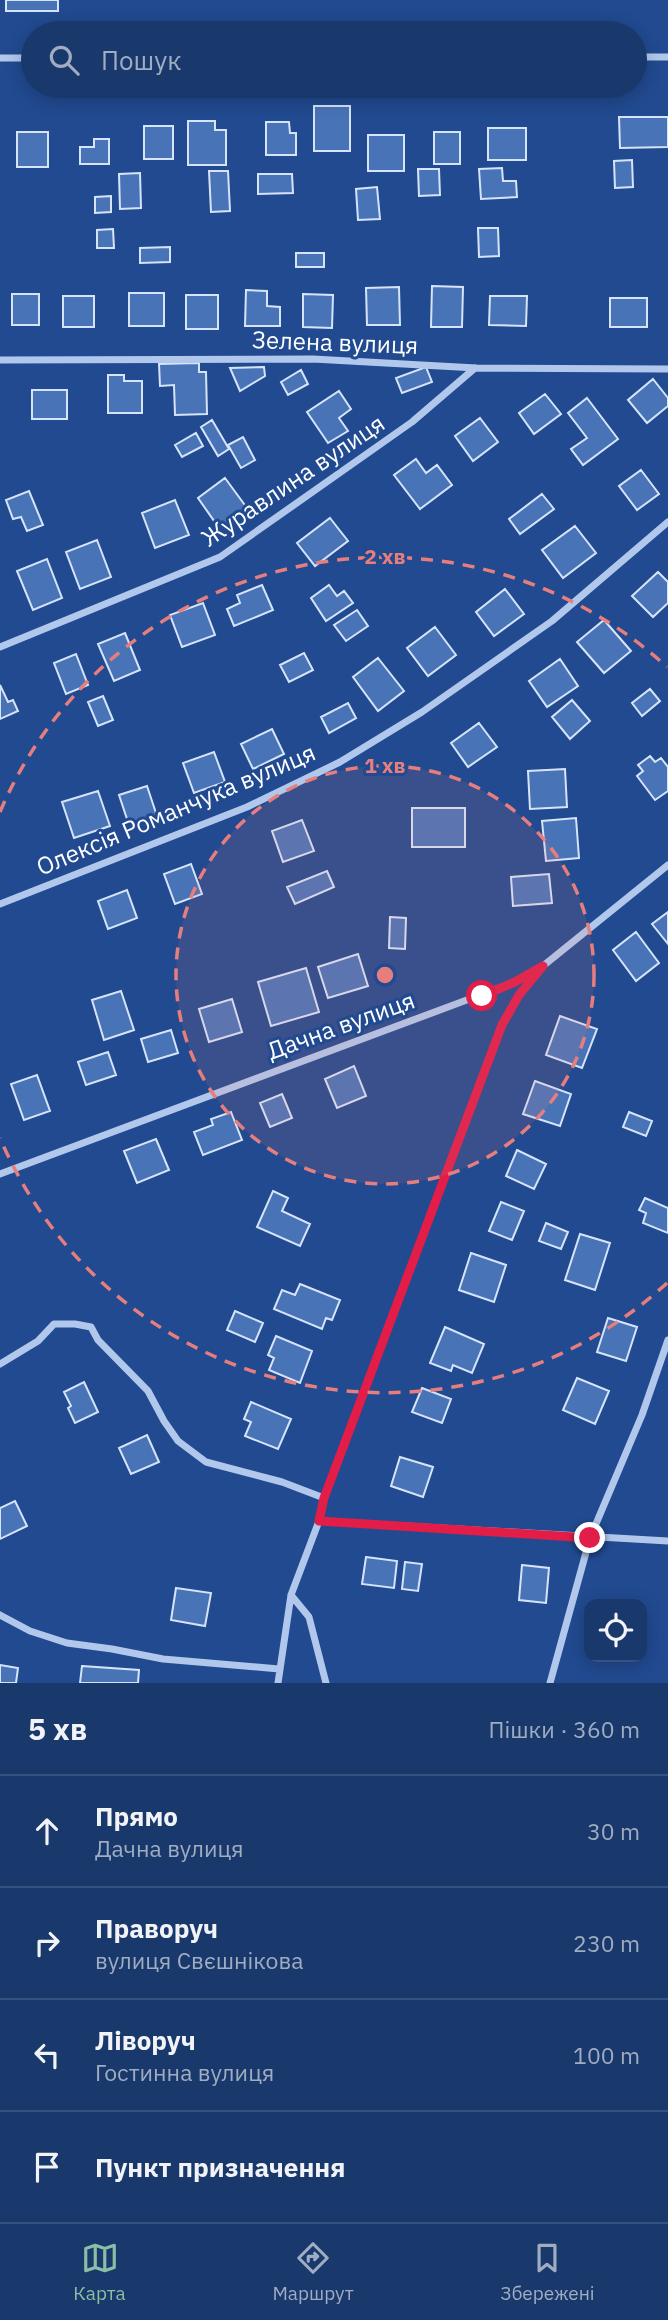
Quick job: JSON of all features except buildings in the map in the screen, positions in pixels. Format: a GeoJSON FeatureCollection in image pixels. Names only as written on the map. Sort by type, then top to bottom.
{"type":"FeatureCollection","features":[{"type":"Feature","properties":{"kind":"street"},"geometry":{"type":"LineString","coordinates":[[647,57],[668,57]]}},
{"type":"Feature","properties":{"kind":"street"},"geometry":{"type":"LineString","coordinates":[[0,58],[21,58]]}},
{"type":"Feature","properties":{"kind":"street","name":"Зелена вулиця"},"geometry":{"type":"LineString","coordinates":[[0,360],[313,359],[476,368],[668,369]]}},
{"type":"Feature","properties":{"kind":"street","name":"Журавлина вулиця"},"geometry":{"type":"LineString","coordinates":[[0,647],[220,557],[412,422],[476,368]]}},
{"type":"Feature","properties":{"kind":"street","name":"Олексія Романчука вулиця"},"geometry":{"type":"LineString","coordinates":[[0,904],[247,807],[340,762],[422,712],[552,621],[668,522]]}},
{"type":"Feature","properties":{"kind":"street","name":"Дачна вулиця"},"geometry":{"type":"LineString","coordinates":[[0,1174],[515,982],[543,966],[668,865]]}},
{"type":"Feature","properties":{"kind":"street"},"geometry":{"type":"LineString","coordinates":[[278,1683],[291,1595],[319,1521],[324,1498],[502,1025],[519,995],[543,966]]}},
{"type":"Feature","properties":{"kind":"street"},"geometry":{"type":"LineString","coordinates":[[0,1364],[38,1341],[54,1324],[91,1327],[98,1340],[148,1391],[164,1422],[178,1441],[206,1462],[282,1482],[324,1498]]}},
{"type":"Feature","properties":{"kind":"street"},"geometry":{"type":"LineString","coordinates":[[550,1683],[590,1538],[642,1415],[668,1340]]}},
{"type":"Feature","properties":{"kind":"street"},"geometry":{"type":"LineString","coordinates":[[319,1521],[668,1541]]}},
{"type":"Feature","properties":{"kind":"street"},"geometry":{"type":"LineString","coordinates":[[291,1595],[309,1617],[326,1683]]}},
{"type":"Feature","properties":{"kind":"street"},"geometry":{"type":"LineString","coordinates":[[0,1615],[30,1631],[67,1643],[163,1659],[279,1669]]}},
{"type":"Feature","properties":{"kind":"route"},"geometry":{"type":"LineString","coordinates":[[482,996],[543,966],[519,995],[502,1025],[324,1498],[319,1521],[590,1538]]}}]}
